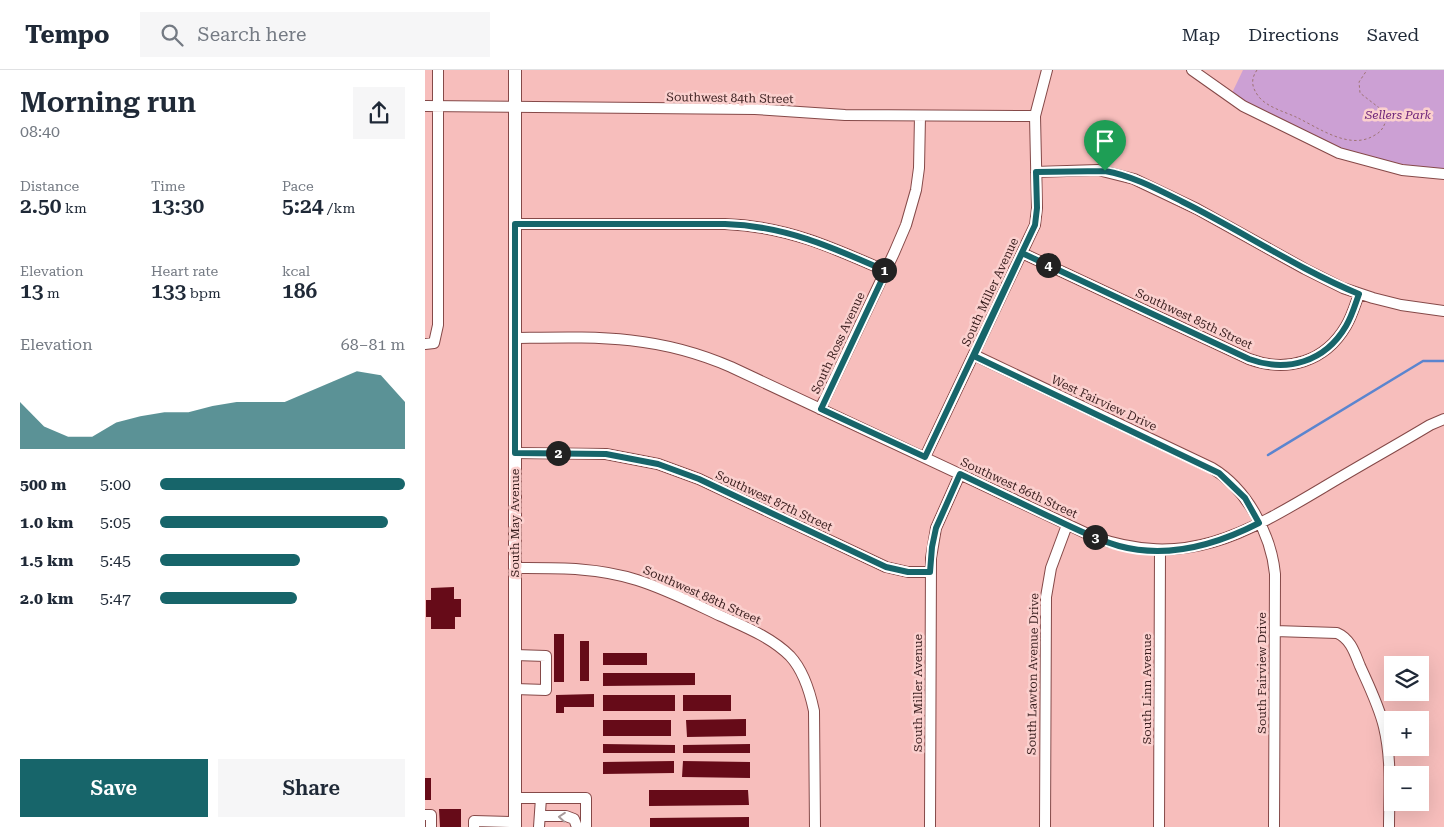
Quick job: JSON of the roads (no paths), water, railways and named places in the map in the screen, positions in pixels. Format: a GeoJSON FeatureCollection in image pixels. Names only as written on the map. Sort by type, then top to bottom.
{"type":"FeatureCollection","features":[{"type":"Feature","properties":{"kind":"main road","name":"South May Avenue"},"geometry":{"type":"LineString","coordinates":[[515,70],[515,824]]}},
{"type":"Feature","properties":{"kind":"street"},"geometry":{"type":"LineString","coordinates":[[429,344],[438,325],[438,70]]}},
{"type":"Feature","properties":{"kind":"street","name":"South Miller Avenue"},"geometry":{"type":"LineString","coordinates":[[925,457],[974,356],[1037,218],[1035,116],[1047,70]]}},
{"type":"Feature","properties":{"kind":"street"},"geometry":{"type":"LineString","coordinates":[[1192,70],[1243,106],[1339,153],[1403,170],[1444,174]]}},
{"type":"Feature","properties":{"kind":"street","name":"Southwest 84th Street"},"geometry":{"type":"LineString","coordinates":[[425,106],[755,109],[845,115],[1035,116]]}},
{"type":"Feature","properties":{"kind":"street","name":"South Ross Avenue"},"geometry":{"type":"LineString","coordinates":[[821,409],[904,230],[916,190],[920,153],[920,116]]}},
{"type":"Feature","properties":{"kind":"street"},"geometry":{"type":"LineString","coordinates":[[1036,172],[1098,170],[1134,178],[1214,218],[1317,275],[1359,294],[1401,305],[1444,311]]}},
{"type":"Feature","properties":{"kind":"street"},"geometry":{"type":"LineString","coordinates":[[515,224],[705,224],[760,226],[823,243],[886,271]]}},
{"type":"Feature","properties":{"kind":"street","name":"Southwest 85th Street"},"geometry":{"type":"LineString","coordinates":[[1022,253],[1242,355],[1271,365],[1294,364],[1324,352],[1337,340],[1345,328],[1359,294]]}},
{"type":"Feature","properties":{"kind":"street","name":"Southwest 86th Street"},"geometry":{"type":"LineString","coordinates":[[515,338],[621,338],[678,347],[713,359],[1092,536],[1121,546],[1160,550],[1209,544],[1271,518],[1430,425],[1444,419]]}},
{"type":"Feature","properties":{"kind":"street","name":"West Fairview Drive"},"geometry":{"type":"LineString","coordinates":[[974,356],[1219,473],[1245,498],[1259,523]]}},
{"type":"Feature","properties":{"kind":"street","name":"Southwest 87th Street"},"geometry":{"type":"LineString","coordinates":[[515,453],[606,454],[658,464],[699,479],[886,567],[908,572],[930,572]]}},
{"type":"Feature","properties":{"kind":"street","name":"South Miller Avenue"},"geometry":{"type":"LineString","coordinates":[[930,827],[930,572],[932,547],[936,528],[960,474]]}},
{"type":"Feature","properties":{"kind":"street","name":"South Fairview Drive"},"geometry":{"type":"LineString","coordinates":[[1259,523],[1274,566],[1274,827]]}},
{"type":"Feature","properties":{"kind":"street","name":"South Lawton Avenue Drive"},"geometry":{"type":"LineString","coordinates":[[1045,827],[1046,597],[1051,568],[1067,525]]}},
{"type":"Feature","properties":{"kind":"street","name":"South Linn Avenue"},"geometry":{"type":"LineString","coordinates":[[1159,827],[1160,550]]}},
{"type":"Feature","properties":{"kind":"street","name":"Southwest 88th Street"},"geometry":{"type":"LineString","coordinates":[[515,568],[587,570],[620,575],[653,586],[747,628],[773,642],[790,656],[802,674],[811,695],[815,711],[815,827]]}},
{"type":"Feature","properties":{"kind":"street"},"geometry":{"type":"LineString","coordinates":[[1275,631],[1337,634],[1343,636],[1351,646],[1379,710],[1384,728],[1389,767],[1389,827]]}},
{"type":"Feature","properties":{"kind":"street"},"geometry":{"type":"LineString","coordinates":[[515,656],[546,656],[546,690],[515,689]]}},
{"type":"Feature","properties":{"kind":"street"},"geometry":{"type":"LineString","coordinates":[[515,798],[585,798],[586,827]]}},
{"type":"Feature","properties":{"kind":"street"},"geometry":{"type":"LineString","coordinates":[[541,798],[540,822],[565,816],[574,819],[577,827]]}},
{"type":"Feature","properties":{"kind":"street"},"geometry":{"type":"LineString","coordinates":[[425,815],[431,815],[431,827]]}},
{"type":"Feature","properties":{"kind":"street"},"geometry":{"type":"LineString","coordinates":[[474,827],[474,821],[515,824]]}},
{"type":"Feature","properties":{"kind":"waterway"},"geometry":{"type":"LineString","coordinates":[[1268,455],[1423,361],[1444,361]]}},
{"type":"Feature","properties":{"kind":"park label","name":"Sellers Park"},"geometry":{"type":"Point","coordinates":[1398,115]}}]}
